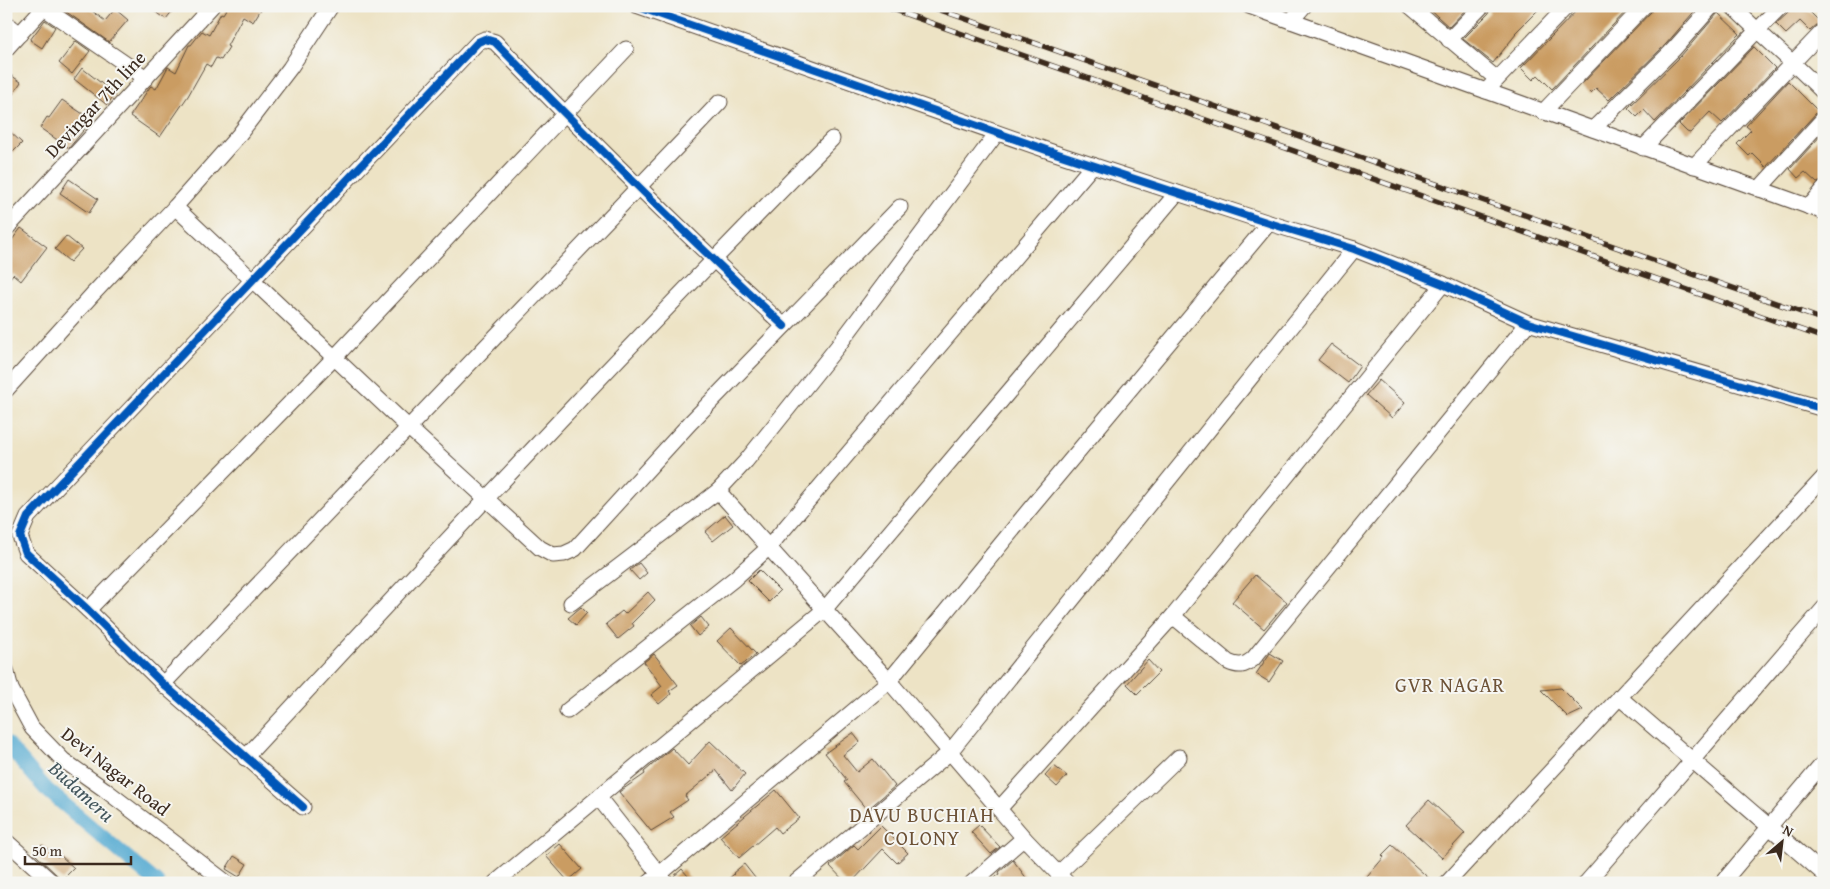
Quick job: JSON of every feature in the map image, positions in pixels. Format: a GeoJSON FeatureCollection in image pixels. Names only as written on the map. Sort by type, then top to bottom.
{"type":"FeatureCollection","features":[{"type":"Feature","properties":{"kind":"street","name":"Devingar 7th line"},"geometry":{"type":"LineString","coordinates":[[6,229],[212,6]]}},
{"type":"Feature","properties":{"kind":"street"},"geometry":{"type":"LineString","coordinates":[[6,390],[238,136],[290,68],[331,6]]}},
{"type":"Feature","properties":{"kind":"street"},"geometry":{"type":"LineString","coordinates":[[636,6],[997,133],[1269,223],[1354,249],[1443,284],[1528,323],[1824,409]]}},
{"type":"Feature","properties":{"kind":"street"},"geometry":{"type":"LineString","coordinates":[[1249,6],[1817,210],[1824,189]]}},
{"type":"Feature","properties":{"kind":"street"},"geometry":{"type":"LineString","coordinates":[[1291,21],[1304,6]]}},
{"type":"Feature","properties":{"kind":"street"},"geometry":{"type":"LineString","coordinates":[[1449,40],[1482,6]]}},
{"type":"Feature","properties":{"kind":"street"},"geometry":{"type":"LineString","coordinates":[[1486,91],[1567,6]]}},
{"type":"Feature","properties":{"kind":"street"},"geometry":{"type":"LineString","coordinates":[[1543,112],[1644,6]]}},
{"type":"Feature","properties":{"kind":"street"},"geometry":{"type":"LineString","coordinates":[[1593,129],[1673,50],[1712,6]]}},
{"type":"Feature","properties":{"kind":"street"},"geometry":{"type":"LineString","coordinates":[[1732,6],[1774,48],[1792,61],[1824,93]]}},
{"type":"Feature","properties":{"kind":"street"},"geometry":{"type":"LineString","coordinates":[[1644,148],[1781,6]]}},
{"type":"Feature","properties":{"kind":"street"},"geometry":{"type":"LineString","coordinates":[[6,49],[45,7],[146,78]]}},
{"type":"Feature","properties":{"kind":"street"},"geometry":{"type":"LineString","coordinates":[[1412,7],[1497,79]]}},
{"type":"Feature","properties":{"kind":"street"},"geometry":{"type":"LineString","coordinates":[[6,23],[20,34]]}},
{"type":"Feature","properties":{"kind":"street"},"geometry":{"type":"LineString","coordinates":[[1694,166],[1792,61],[1824,30]]}},
{"type":"Feature","properties":{"kind":"street"},"geometry":{"type":"LineString","coordinates":[[303,807],[163,684],[88,610],[26,553],[20,536],[28,517],[478,42],[485,39],[495,42],[564,114],[784,326]]}},
{"type":"Feature","properties":{"kind":"street"},"geometry":{"type":"LineString","coordinates":[[88,610],[335,357],[626,49]]}},
{"type":"Feature","properties":{"kind":"street"},"geometry":{"type":"LineString","coordinates":[[163,684],[720,102]]}},
{"type":"Feature","properties":{"kind":"street"},"geometry":{"type":"LineString","coordinates":[[1759,189],[1824,118]]}},
{"type":"Feature","properties":{"kind":"street"},"geometry":{"type":"LineString","coordinates":[[571,603],[718,491],[746,461],[838,346],[997,133]]}},
{"type":"Feature","properties":{"kind":"street"},"geometry":{"type":"LineString","coordinates":[[245,758],[485,498],[713,259],[832,139]]}},
{"type":"Feature","properties":{"kind":"street"},"geometry":{"type":"LineString","coordinates":[[567,711],[734,578],[768,548],[1093,165]]}},
{"type":"Feature","properties":{"kind":"street"},"geometry":{"type":"LineString","coordinates":[[495,883],[824,610],[1177,193]]}},
{"type":"Feature","properties":{"kind":"street"},"geometry":{"type":"LineString","coordinates":[[175,207],[485,498],[540,548],[553,555],[564,554],[575,549],[690,423],[900,207]]}},
{"type":"Feature","properties":{"kind":"street"},"geometry":{"type":"LineString","coordinates":[[599,798],[658,880],[889,681],[1269,223]]}},
{"type":"Feature","properties":{"kind":"street"},"geometry":{"type":"LineString","coordinates":[[795,883],[949,753],[1354,249]]}},
{"type":"Feature","properties":{"kind":"street"},"geometry":{"type":"LineString","coordinates":[[999,809],[1173,616],[1443,284]]}},
{"type":"Feature","properties":{"kind":"street"},"geometry":{"type":"LineString","coordinates":[[1173,616],[1228,662],[1237,666],[1245,666],[1253,659],[1528,323]]}},
{"type":"Feature","properties":{"kind":"street"},"geometry":{"type":"LineString","coordinates":[[1447,883],[1824,477]]}},
{"type":"Feature","properties":{"kind":"street"},"geometry":{"type":"LineString","coordinates":[[718,491],[889,681],[1024,838],[1063,878],[1179,757]]}},
{"type":"Feature","properties":{"kind":"street"},"geometry":{"type":"LineString","coordinates":[[1586,883],[1824,608]]}},
{"type":"Feature","properties":{"kind":"street","name":"Devi Nagar Road"},"geometry":{"type":"LineString","coordinates":[[6,670],[11,689],[32,728],[63,760],[228,883]]}},
{"type":"Feature","properties":{"kind":"street"},"geometry":{"type":"LineString","coordinates":[[1619,697],[1824,874]]}},
{"type":"Feature","properties":{"kind":"street"},"geometry":{"type":"LineString","coordinates":[[1722,883],[1824,762]]}},
{"type":"Feature","properties":{"kind":"street"},"geometry":{"type":"LineString","coordinates":[[972,883],[1024,838]]}},
{"type":"Feature","properties":{"kind":"street"},"geometry":{"type":"LineString","coordinates":[[6,841],[53,883]]}},
{"type":"Feature","properties":{"kind":"building"},"geometry":{"type":"Polygon","coordinates":[[[58,6],[86,6],[105,21],[115,9],[128,20],[109,42],[58,6]]]}},
{"type":"Feature","properties":{"kind":"building"},"geometry":{"type":"Polygon","coordinates":[[[148,6],[176,6],[166,19],[148,6]]]}},
{"type":"Feature","properties":{"kind":"building"},"geometry":{"type":"Polygon","coordinates":[[[228,6],[263,6],[253,22],[243,16],[221,60],[216,58],[211,67],[206,64],[188,96],[160,137],[130,116],[150,87],[156,89],[168,67],[176,72],[189,45],[202,31],[209,35],[221,13],[223,14],[228,6]]]}},
{"type":"Feature","properties":{"kind":"building"},"geometry":{"type":"Polygon","coordinates":[[[1426,6],[1469,6],[1449,27],[1426,6]]]}},
{"type":"Feature","properties":{"kind":"building"},"geometry":{"type":"Polygon","coordinates":[[[1491,6],[1542,6],[1515,33],[1493,63],[1463,39],[1489,13],[1491,6]]]}},
{"type":"Feature","properties":{"kind":"building"},"geometry":{"type":"Polygon","coordinates":[[[1581,6],[1631,6],[1552,89],[1538,75],[1533,80],[1521,68],[1581,6]]]}},
{"type":"Feature","properties":{"kind":"building"},"geometry":{"type":"Polygon","coordinates":[[[1653,6],[1699,6],[1666,44],[1609,100],[1596,88],[1591,93],[1582,84],[1651,12],[1653,6]]]}},
{"type":"Feature","properties":{"kind":"building"},"geometry":{"type":"Polygon","coordinates":[[[1790,6],[1804,6],[1820,22],[1810,31],[1800,21],[1786,34],[1776,24],[1788,13],[1790,6]]]}},
{"type":"Feature","properties":{"kind":"building"},"geometry":{"type":"Polygon","coordinates":[[[1718,13],[1740,34],[1655,122],[1644,110],[1637,117],[1628,108],[1680,57],[1718,13]]]}},
{"type":"Feature","properties":{"kind":"building"},"geometry":{"type":"Polygon","coordinates":[[[45,20],[55,27],[42,48],[30,40],[45,20]]]}},
{"type":"Feature","properties":{"kind":"building"},"geometry":{"type":"Polygon","coordinates":[[[76,41],[90,51],[72,74],[59,63],[76,41]]]}},
{"type":"Feature","properties":{"kind":"building"},"geometry":{"type":"Polygon","coordinates":[[[1754,47],[1775,68],[1722,123],[1710,112],[1690,133],[1687,132],[1679,124],[1754,47]]]}},
{"type":"Feature","properties":{"kind":"building"},"geometry":{"type":"Polygon","coordinates":[[[82,68],[115,94],[107,105],[74,79],[82,68]]]}},
{"type":"Feature","properties":{"kind":"building"},"geometry":{"type":"Polygon","coordinates":[[[6,72],[21,82],[6,104],[6,72]]]}},
{"type":"Feature","properties":{"kind":"building"},"geometry":{"type":"Polygon","coordinates":[[[1788,81],[1818,111],[1766,167],[1752,153],[1749,156],[1737,144],[1751,130],[1746,126],[1788,81]]]}},
{"type":"Feature","properties":{"kind":"building"},"geometry":{"type":"Polygon","coordinates":[[[62,100],[92,120],[69,148],[40,128],[62,100]]]}},
{"type":"Feature","properties":{"kind":"building"},"geometry":{"type":"Polygon","coordinates":[[[6,128],[22,143],[6,159],[6,128]]]}},
{"type":"Feature","properties":{"kind":"building"},"geometry":{"type":"Polygon","coordinates":[[[1824,132],[1824,180],[1817,183],[1805,172],[1798,178],[1790,169],[1824,132]]]}},
{"type":"Feature","properties":{"kind":"building"},"geometry":{"type":"Polygon","coordinates":[[[69,179],[98,199],[89,213],[60,193],[69,179]]]}},
{"type":"Feature","properties":{"kind":"building"},"geometry":{"type":"Polygon","coordinates":[[[21,228],[47,247],[21,281],[13,274],[6,283],[6,248],[21,228]]]}},
{"type":"Feature","properties":{"kind":"building"},"geometry":{"type":"Polygon","coordinates":[[[66,236],[82,249],[70,262],[55,249],[66,236]]]}},
{"type":"Feature","properties":{"kind":"building"},"geometry":{"type":"Polygon","coordinates":[[[1331,344],[1360,366],[1348,383],[1318,360],[1331,344]]]}},
{"type":"Feature","properties":{"kind":"building"},"geometry":{"type":"Polygon","coordinates":[[[1379,380],[1405,403],[1392,418],[1366,395],[1379,380]]]}},
{"type":"Feature","properties":{"kind":"building"},"geometry":{"type":"Polygon","coordinates":[[[725,515],[733,525],[713,541],[705,532],[725,515]]]}},
{"type":"Feature","properties":{"kind":"building"},"geometry":{"type":"Polygon","coordinates":[[[639,563],[647,573],[639,580],[630,570],[639,563]]]}},
{"type":"Feature","properties":{"kind":"building"},"geometry":{"type":"Polygon","coordinates":[[[759,570],[780,591],[769,602],[748,581],[759,570]]]}},
{"type":"Feature","properties":{"kind":"building"},"geometry":{"type":"Polygon","coordinates":[[[1255,575],[1287,602],[1264,629],[1232,602],[1255,575]]]}},
{"type":"Feature","properties":{"kind":"building"},"geometry":{"type":"Polygon","coordinates":[[[648,592],[655,600],[632,623],[634,626],[618,639],[606,624],[622,611],[625,614],[648,592]]]}},
{"type":"Feature","properties":{"kind":"building"},"geometry":{"type":"Polygon","coordinates":[[[581,607],[587,613],[576,625],[568,618],[581,607]]]}},
{"type":"Feature","properties":{"kind":"building"},"geometry":{"type":"Polygon","coordinates":[[[701,617],[709,627],[698,636],[690,626],[701,617]]]}},
{"type":"Feature","properties":{"kind":"building"},"geometry":{"type":"Polygon","coordinates":[[[731,628],[756,654],[741,666],[717,641],[731,628]]]}},
{"type":"Feature","properties":{"kind":"building"},"geometry":{"type":"Polygon","coordinates":[[[1270,653],[1283,661],[1269,682],[1256,674],[1270,653]]]}},
{"type":"Feature","properties":{"kind":"building"},"geometry":{"type":"Polygon","coordinates":[[[654,654],[678,685],[669,691],[671,694],[659,704],[651,695],[662,686],[644,662],[654,654]]]}},
{"type":"Feature","properties":{"kind":"building"},"geometry":{"type":"Polygon","coordinates":[[[1148,660],[1159,672],[1137,694],[1127,684],[1148,660]]]}},
{"type":"Feature","properties":{"kind":"building"},"geometry":{"type":"Polygon","coordinates":[[[1561,688],[1583,710],[1568,717],[1541,690],[1561,688]]]}},
{"type":"Feature","properties":{"kind":"building"},"geometry":{"type":"Polygon","coordinates":[[[853,733],[860,742],[843,755],[857,772],[873,759],[895,786],[867,810],[844,782],[847,780],[825,753],[853,733]]]}},
{"type":"Feature","properties":{"kind":"building"},"geometry":{"type":"Polygon","coordinates":[[[710,741],[745,774],[732,790],[716,770],[685,796],[688,800],[670,812],[674,817],[651,831],[619,792],[645,774],[644,772],[672,748],[688,765],[710,741]]]}},
{"type":"Feature","properties":{"kind":"building"},"geometry":{"type":"Polygon","coordinates":[[[1054,766],[1067,776],[1057,787],[1045,776],[1054,766]]]}},
{"type":"Feature","properties":{"kind":"building"},"geometry":{"type":"Polygon","coordinates":[[[776,790],[799,818],[780,833],[775,827],[739,858],[720,837],[776,790]]]}},
{"type":"Feature","properties":{"kind":"building"},"geometry":{"type":"Polygon","coordinates":[[[1429,800],[1465,833],[1442,858],[1406,825],[1429,800]]]}},
{"type":"Feature","properties":{"kind":"building"},"geometry":{"type":"Polygon","coordinates":[[[979,825],[1000,847],[991,854],[971,832],[979,825]]]}},
{"type":"Feature","properties":{"kind":"building"},"geometry":{"type":"Polygon","coordinates":[[[881,826],[908,853],[897,863],[883,849],[851,883],[846,883],[830,866],[854,845],[858,849],[881,826]]]}},
{"type":"Feature","properties":{"kind":"building"},"geometry":{"type":"Polygon","coordinates":[[[560,844],[582,869],[568,881],[546,856],[560,844]]]}},
{"type":"Feature","properties":{"kind":"building"},"geometry":{"type":"Polygon","coordinates":[[[42,845],[58,857],[60,855],[74,868],[62,880],[35,854],[42,845]]]}},
{"type":"Feature","properties":{"kind":"building"},"geometry":{"type":"Polygon","coordinates":[[[1392,845],[1434,883],[1362,883],[1384,857],[1382,855],[1392,845]]]}},
{"type":"Feature","properties":{"kind":"building"},"geometry":{"type":"Polygon","coordinates":[[[234,856],[247,864],[239,877],[226,869],[234,856]]]}},
{"type":"Feature","properties":{"kind":"building"},"geometry":{"type":"Polygon","coordinates":[[[1013,860],[1030,883],[987,883],[1000,874],[999,872],[1013,860]]]}},
{"type":"Feature","properties":{"kind":"building"},"geometry":{"type":"Polygon","coordinates":[[[744,864],[759,883],[724,883],[733,873],[744,864]]]}},
{"type":"Feature","properties":{"kind":"building"},"geometry":{"type":"Polygon","coordinates":[[[682,869],[694,883],[675,883],[673,877],[682,869]]]}},
{"type":"Feature","properties":{"kind":"waterway","name":"Budameru"},"geometry":{"type":"LineString","coordinates":[[6,743],[46,789],[157,883]]}},
{"type":"Feature","properties":{"kind":"railway"},"geometry":{"type":"LineString","coordinates":[[883,6],[1824,338]]}},
{"type":"Feature","properties":{"kind":"railway"},"geometry":{"type":"LineString","coordinates":[[929,6],[1824,320]]}},
{"type":"Feature","properties":{"kind":"cycle path"},"geometry":{"type":"LineString","coordinates":[[636,6],[1052,152],[1354,249],[1443,284],[1528,323],[1824,409]]}},
{"type":"Feature","properties":{"kind":"cycle path"},"geometry":{"type":"LineString","coordinates":[[303,807],[163,684],[88,610],[26,553],[20,536],[28,517],[478,42],[485,39],[495,42],[638,186],[784,326]]}},
{"type":"Feature","properties":{"kind":"district","name":"GVR NAGAR"},"geometry":{"type":"Point","coordinates":[1450,684]}},
{"type":"Feature","properties":{"kind":"district","name":"DAVU BUCHIAH COLONY"},"geometry":{"type":"Point","coordinates":[922,826]}}]}
